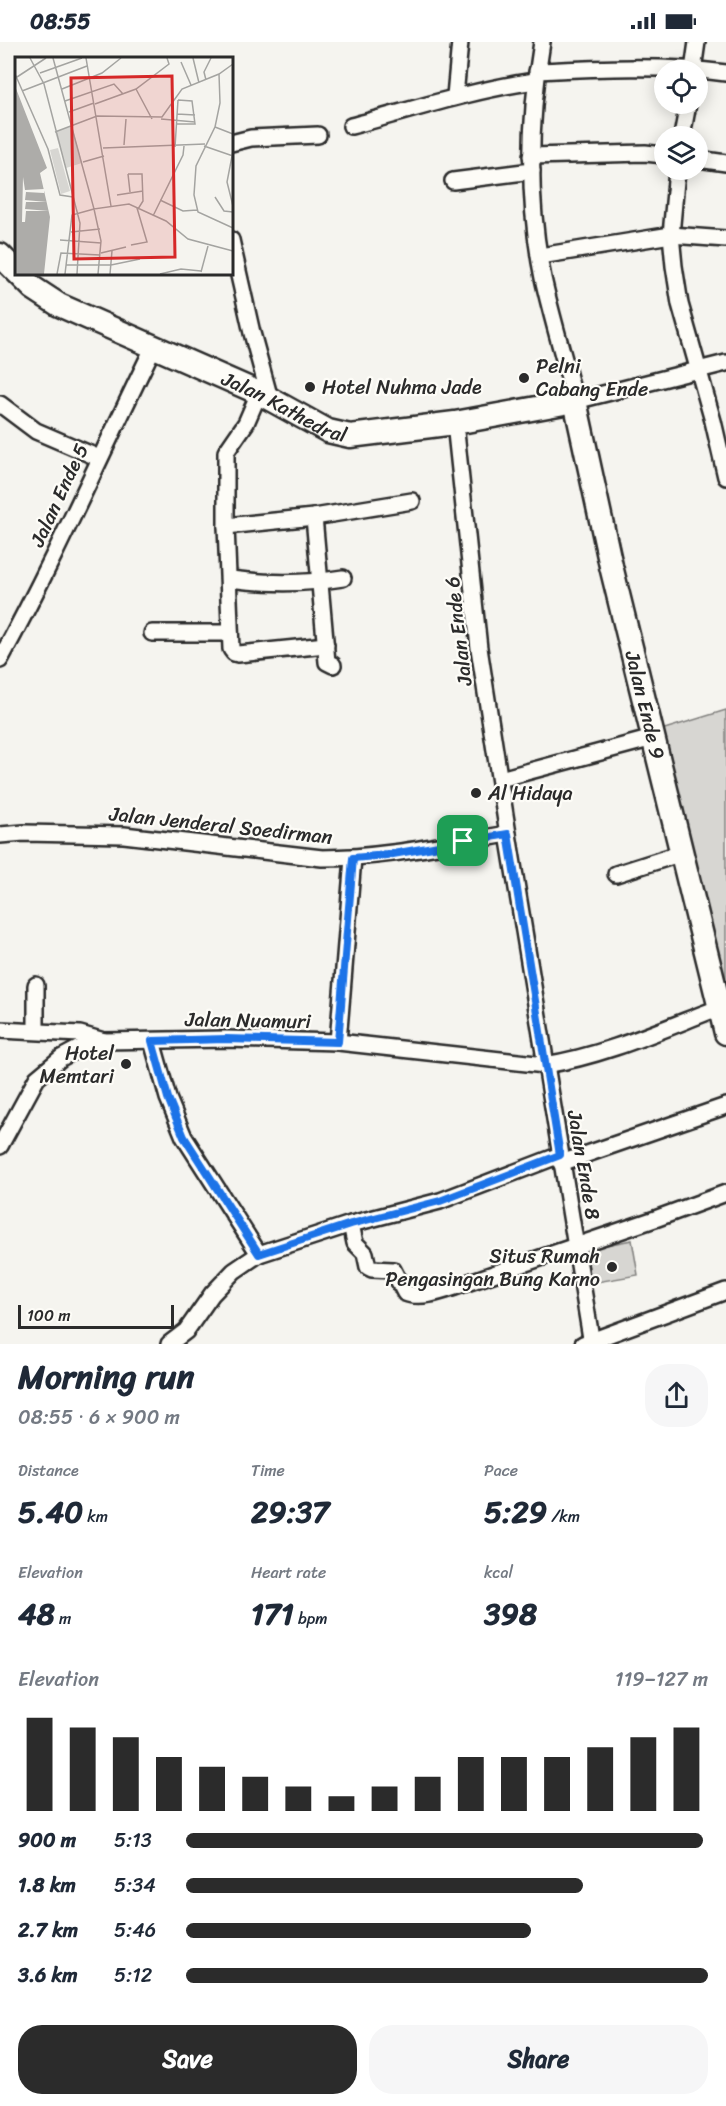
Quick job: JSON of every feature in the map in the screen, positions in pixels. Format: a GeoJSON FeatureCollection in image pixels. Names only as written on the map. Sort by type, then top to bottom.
{"type":"FeatureCollection","features":[{"type":"Feature","properties":{"kind":"highway","name":"Jalan Kathedral"},"geometry":{"type":"LineString","coordinates":[[0,255],[15,270]]}},
{"type":"Feature","properties":{"kind":"highway","name":"Jalan Kathedral"},"geometry":{"type":"LineString","coordinates":[[19,274],[33,288],[59,304],[264,396],[328,431],[350,436],[455,423],[576,401]]}},
{"type":"Feature","properties":{"kind":"highway","name":"Jalan Ende 9"},"geometry":{"type":"LineString","coordinates":[[576,401],[611,566],[722,1007],[726,1033]]}},
{"type":"Feature","properties":{"kind":"street"},"geometry":{"type":"LineString","coordinates":[[455,96],[460,42]]}},
{"type":"Feature","properties":{"kind":"street"},"geometry":{"type":"LineString","coordinates":[[542,42],[536,76],[532,164],[540,256],[543,278],[576,401],[726,363]]}},
{"type":"Feature","properties":{"kind":"street"},"geometry":{"type":"LineString","coordinates":[[694,60],[697,42]]}},
{"type":"Feature","properties":{"kind":"street"},"geometry":{"type":"LineString","coordinates":[[351,126],[455,96],[536,76],[654,69]]}},
{"type":"Feature","properties":{"kind":"street"},"geometry":{"type":"LineString","coordinates":[[708,71],[726,73]]}},
{"type":"Feature","properties":{"kind":"street"},"geometry":{"type":"LineString","coordinates":[[232,142],[251,138],[318,135]]}},
{"type":"Feature","properties":{"kind":"street"},"geometry":{"type":"LineString","coordinates":[[453,181],[532,164],[654,154]]}},
{"type":"Feature","properties":{"kind":"street"},"geometry":{"type":"LineString","coordinates":[[708,160],[726,163]]}},
{"type":"Feature","properties":{"kind":"street"},"geometry":{"type":"LineString","coordinates":[[676,180],[671,235],[680,304],[713,421],[726,477]]}},
{"type":"Feature","properties":{"kind":"street"},"geometry":{"type":"LineString","coordinates":[[540,256],[671,235],[726,239]]}},
{"type":"Feature","properties":{"kind":"street"},"geometry":{"type":"LineString","coordinates":[[232,244],[264,396],[226,452],[226,526],[230,579],[231,649],[234,654],[238,654],[326,645]]}},
{"type":"Feature","properties":{"kind":"street","name":"Jalan Ende 5"},"geometry":{"type":"LineString","coordinates":[[0,660],[47,572],[154,346]]}},
{"type":"Feature","properties":{"kind":"street"},"geometry":{"type":"LineString","coordinates":[[0,404],[36,431],[99,458]]}},
{"type":"Feature","properties":{"kind":"street","name":"Jalan Ende 6"},"geometry":{"type":"LineString","coordinates":[[455,423],[479,648],[508,834]]}},
{"type":"Feature","properties":{"kind":"street"},"geometry":{"type":"LineString","coordinates":[[226,526],[314,517],[412,501]]}},
{"type":"Feature","properties":{"kind":"street"},"geometry":{"type":"LineString","coordinates":[[314,517],[327,662],[333,665]]}},
{"type":"Feature","properties":{"kind":"street"},"geometry":{"type":"LineString","coordinates":[[230,579],[254,582],[321,582],[343,578]]}},
{"type":"Feature","properties":{"kind":"street"},"geometry":{"type":"LineString","coordinates":[[152,633],[230,633]]}},
{"type":"Feature","properties":{"kind":"street"},"geometry":{"type":"LineString","coordinates":[[500,779],[653,738]]}},
{"type":"Feature","properties":{"kind":"street","name":"Jalan Jenderal Soedirman"},"geometry":{"type":"LineString","coordinates":[[0,834],[124,835],[308,857],[353,858],[387,855],[508,834]]}},
{"type":"Feature","properties":{"kind":"street","name":"Jalan Ende 8"},"geometry":{"type":"LineString","coordinates":[[508,834],[576,1245],[589,1343]]}},
{"type":"Feature","properties":{"kind":"street"},"geometry":{"type":"LineString","coordinates":[[616,874],[682,853]]}},
{"type":"Feature","properties":{"kind":"street"},"geometry":{"type":"LineString","coordinates":[[338,1042],[353,858]]}},
{"type":"Feature","properties":{"kind":"street"},"geometry":{"type":"LineString","coordinates":[[36,985],[36,1032]]}},
{"type":"Feature","properties":{"kind":"street","name":"Jalan Nuamuri"},"geometry":{"type":"LineString","coordinates":[[0,1146],[37,1078],[61,1058],[104,1041],[226,1039],[338,1042],[545,1065],[597,1054],[722,1007]]}},
{"type":"Feature","properties":{"kind":"street"},"geometry":{"type":"LineString","coordinates":[[0,1030],[80,1034],[104,1041]]}},
{"type":"Feature","properties":{"kind":"street"},"geometry":{"type":"LineString","coordinates":[[152,1041],[168,1098],[184,1137],[259,1254]]}},
{"type":"Feature","properties":{"kind":"street"},"geometry":{"type":"LineString","coordinates":[[169,1344],[186,1331],[212,1294],[234,1271],[259,1254],[351,1224],[440,1201],[726,1106]]}},
{"type":"Feature","properties":{"kind":"street"},"geometry":{"type":"LineString","coordinates":[[351,1224],[355,1243],[365,1253],[368,1267],[393,1270],[405,1293],[412,1295],[439,1293],[726,1193]]}},
{"type":"Feature","properties":{"kind":"street"},"geometry":{"type":"LineString","coordinates":[[589,1343],[726,1292]]}},
{"type":"Feature","properties":{"kind":"shaded area"},"geometry":{"type":"Polygon","coordinates":[[[726,710],[726,999],[658,731],[726,710]]]}},
{"type":"Feature","properties":{"kind":"shaded area"},"geometry":{"type":"Polygon","coordinates":[[[632,1240],[638,1275],[591,1283],[586,1249],[632,1240]]]}},
{"type":"Feature","properties":{"kind":"place","name":"Pelni Cabang Ende"},"geometry":{"type":"Point","coordinates":[524,378]}},
{"type":"Feature","properties":{"kind":"place","name":"Hotel Nuhma Jade"},"geometry":{"type":"Point","coordinates":[310,387]}},
{"type":"Feature","properties":{"kind":"place","name":"Al Hidaya"},"geometry":{"type":"Point","coordinates":[476,793]}},
{"type":"Feature","properties":{"kind":"place","name":"Hotel Memtari"},"geometry":{"type":"Point","coordinates":[126,1064]}},
{"type":"Feature","properties":{"kind":"place","name":"Situs Rumah Pengasingan Bung Karno"},"geometry":{"type":"Point","coordinates":[612,1267]}},
{"type":"Feature","properties":{"kind":"route"},"geometry":{"type":"LineString","coordinates":[[508,834],[560,1155],[440,1201],[351,1224],[259,1254],[184,1137],[168,1098],[152,1041],[226,1039],[338,1042],[353,858],[387,855],[463,841],[508,834]]}}]}
